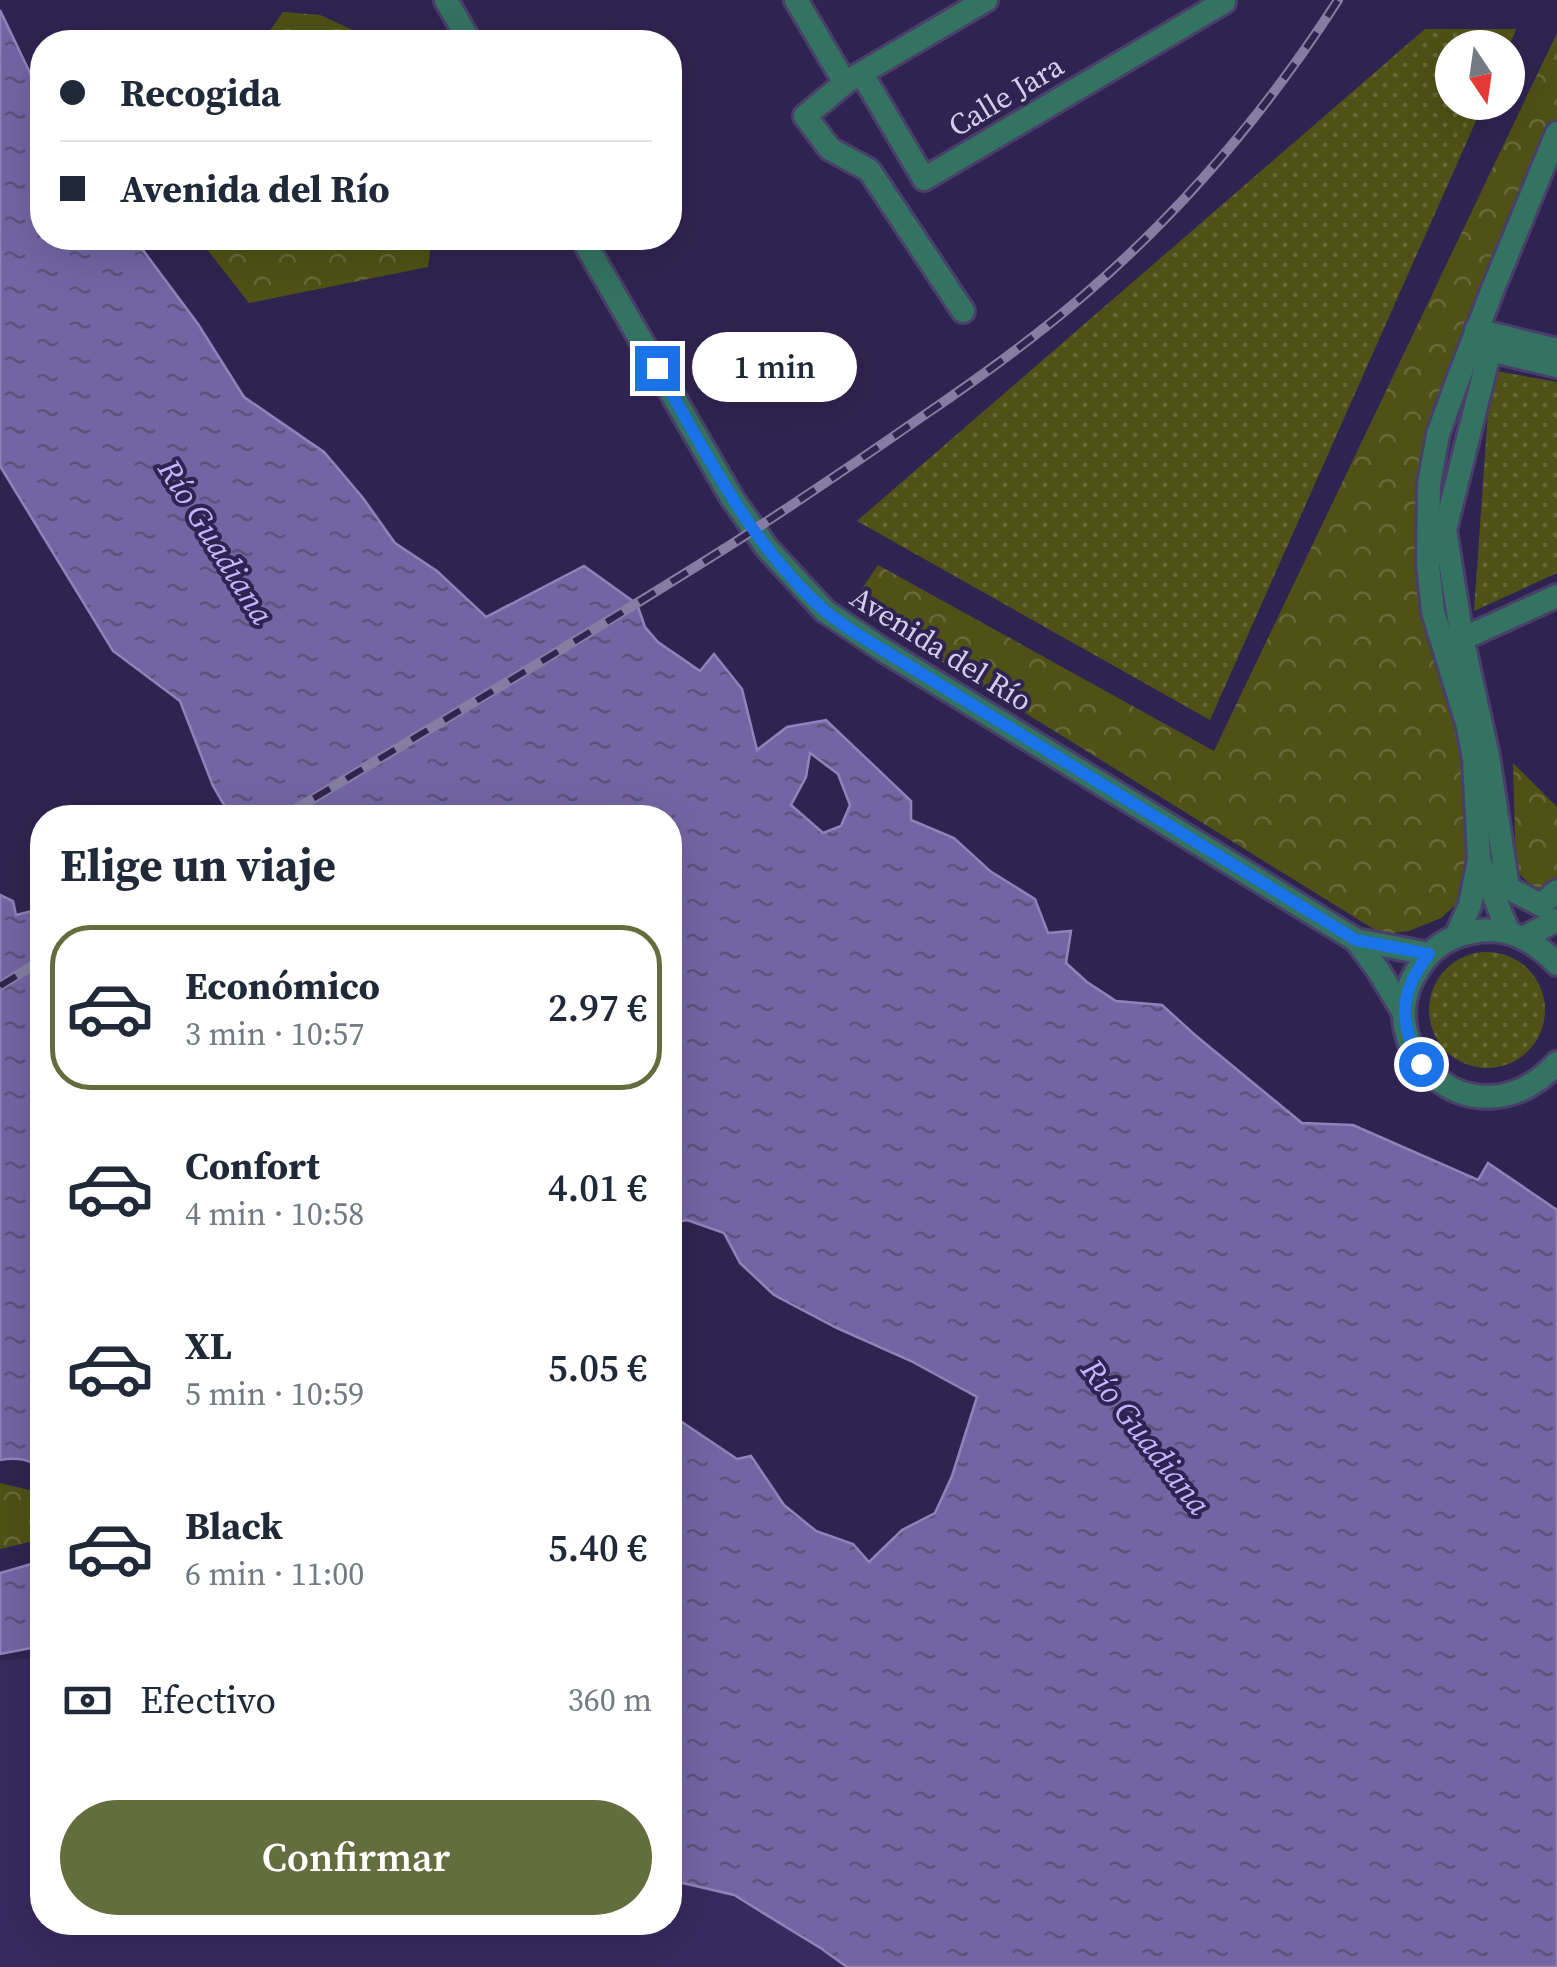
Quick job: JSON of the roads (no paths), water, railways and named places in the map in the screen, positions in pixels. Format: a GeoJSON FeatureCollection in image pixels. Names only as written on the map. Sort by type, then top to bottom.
{"type":"FeatureCollection","features":[{"type":"Feature","properties":{"kind":"street"},"geometry":{"type":"LineString","coordinates":[[446,0],[463,30]]}},
{"type":"Feature","properties":{"kind":"street"},"geometry":{"type":"LineString","coordinates":[[796,0],[854,78]]}},
{"type":"Feature","properties":{"kind":"street"},"geometry":{"type":"LineString","coordinates":[[963,311],[868,170],[830,149],[805,116],[854,78],[986,0]]}},
{"type":"Feature","properties":{"kind":"street","name":"Calle Jara"},"geometry":{"type":"LineString","coordinates":[[854,78],[924,180],[1223,1]]}},
{"type":"Feature","properties":{"kind":"street"},"geometry":{"type":"LineString","coordinates":[[1557,133],[1438,434],[1427,524],[1434,612],[1453,643],[1488,756],[1508,888],[1541,905],[1557,891]]}},
{"type":"Feature","properties":{"kind":"street","name":"Avenida del Río"},"geometry":{"type":"LineString","coordinates":[[589,250],[732,498],[766,548],[825,611],[869,642],[1356,940],[1429,954]]}},
{"type":"Feature","properties":{"kind":"street"},"geometry":{"type":"LineString","coordinates":[[1476,330],[1557,350]]}},
{"type":"Feature","properties":{"kind":"street"},"geometry":{"type":"LineString","coordinates":[[1456,936],[1470,904],[1479,858],[1474,759],[1453,643],[1445,530],[1490,350],[1557,366]]}},
{"type":"Feature","properties":{"kind":"street"},"geometry":{"type":"LineString","coordinates":[[1453,643],[1557,596]]}},
{"type":"Feature","properties":{"kind":"street"},"geometry":{"type":"LineString","coordinates":[[1479,858],[1503,853]]}},
{"type":"Feature","properties":{"kind":"street"},"geometry":{"type":"LineString","coordinates":[[1479,858],[1516,934]]}},
{"type":"Feature","properties":{"kind":"street"},"geometry":{"type":"LineString","coordinates":[[1516,934],[1557,920]]}},
{"type":"Feature","properties":{"kind":"street"},"geometry":{"type":"LineString","coordinates":[[1404,1013],[1415,971],[1429,954],[1456,936],[1482,929],[1516,934],[1542,948],[1557,964]]}},
{"type":"Feature","properties":{"kind":"street","name":"Avenida del Río"},"geometry":{"type":"LineString","coordinates":[[1356,940],[1404,1013],[1408,1040],[1421,1064],[1441,1083],[1466,1095],[1494,1098],[1520,1092],[1553,1073]]}},
{"type":"Feature","properties":{"kind":"water","name":"Río Guadiana"},"geometry":{"type":"Polygon","coordinates":[[[0,10],[30,73],[30,250],[143,250],[198,324],[244,397],[324,452],[395,543],[437,571],[486,617],[584,566],[637,604],[645,627],[658,642],[700,671],[714,654],[742,689],[757,750],[787,727],[826,720],[911,801],[911,820],[954,838],[990,871],[1035,899],[1048,933],[1071,931],[1066,963],[1087,982],[1116,1001],[1162,1005],[1302,1123],[1353,1125],[1478,1180],[1488,1163],[1557,1210],[1557,1967],[847,1967],[734,1895],[682,1882],[682,1422],[737,1459],[751,1456],[784,1505],[816,1531],[853,1544],[869,1562],[902,1530],[935,1513],[952,1476],[977,1397],[774,1295],[740,1263],[724,1233],[682,1221],[682,805],[224,805],[180,701],[113,651],[0,466],[0,10]],[[810,753],[806,777],[791,805],[823,833],[841,826],[850,805],[838,774],[810,753]]]}},
{"type":"Feature","properties":{"kind":"water"},"geometry":{"type":"Polygon","coordinates":[[[0,895],[13,901],[16,915],[30,912],[30,1462],[0,1460],[0,895]]]}},
{"type":"Feature","properties":{"kind":"water"},"geometry":{"type":"Polygon","coordinates":[[[30,1564],[30,1648],[0,1654],[0,1573],[30,1564]]]}},
{"type":"Feature","properties":{"kind":"railway"},"geometry":{"type":"LineString","coordinates":[[303,805],[732,544],[1024,344],[1120,263],[1189,194],[1283,80],[1338,0]]}},
{"type":"Feature","properties":{"kind":"railway"},"geometry":{"type":"LineString","coordinates":[[0,986],[30,967]]}}]}
